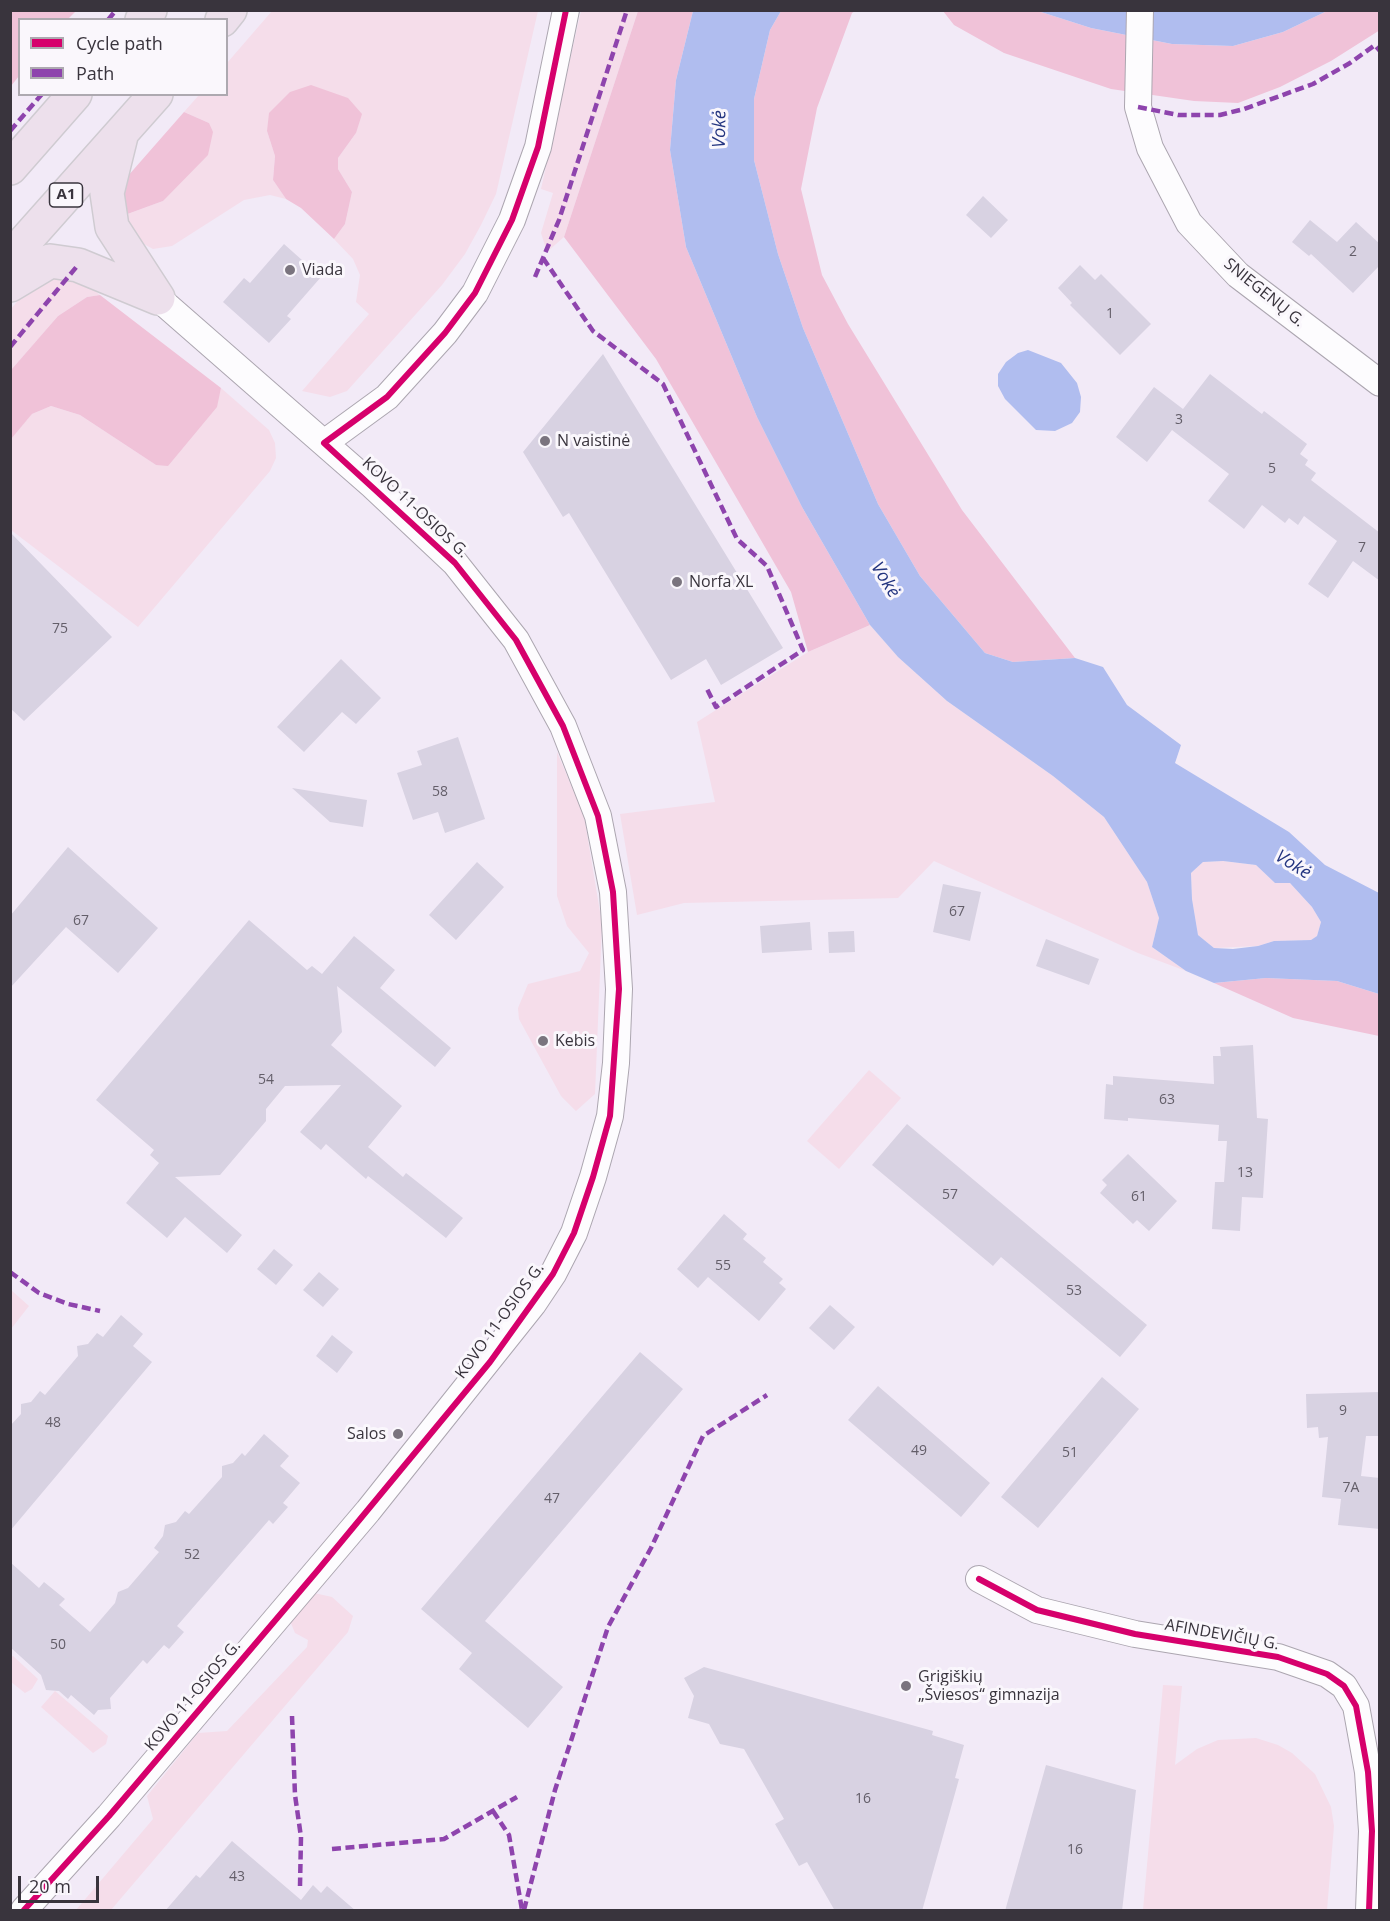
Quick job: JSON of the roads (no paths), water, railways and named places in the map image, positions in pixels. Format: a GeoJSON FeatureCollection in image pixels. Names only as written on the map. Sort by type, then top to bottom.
{"type":"FeatureCollection","features":[{"type":"Feature","properties":{"kind":"highway"},"geometry":{"type":"LineString","coordinates":[[10,168],[73,96]]}},
{"type":"Feature","properties":{"kind":"highway","name":"A1"},"geometry":{"type":"LineString","coordinates":[[10,258],[154,96]]}},
{"type":"Feature","properties":{"kind":"highway"},"geometry":{"type":"LineString","coordinates":[[122,132],[107,193],[112,227],[158,298]]}},
{"type":"Feature","properties":{"kind":"highway"},"geometry":{"type":"LineString","coordinates":[[10,285],[50,261],[78,265],[158,298]]}},
{"type":"Feature","properties":{"kind":"street"},"geometry":{"type":"LineString","coordinates":[[324,443],[387,397],[445,333],[475,293],[512,220],[538,147],[566,10]]}},
{"type":"Feature","properties":{"kind":"street","name":"SNIEGENŲ G."},"geometry":{"type":"LineString","coordinates":[[1140,10],[1138,107],[1150,148],[1188,223],[1238,275],[1380,383]]}},
{"type":"Feature","properties":{"kind":"street","name":"KOVO 11-OSIOS G."},"geometry":{"type":"LineString","coordinates":[[24,1911],[110,1816],[368,1511],[533,1304],[553,1274],[574,1233],[610,1116],[619,989],[613,892],[598,816],[562,726],[516,640],[465,575],[373,486],[158,298]]}},
{"type":"Feature","properties":{"kind":"street","name":"AFINDEVIČIŲ G."},"geometry":{"type":"LineString","coordinates":[[979,1578],[1037,1610],[1135,1634],[1278,1657],[1327,1674],[1344,1686],[1356,1706],[1368,1772],[1372,1831],[1369,1911]]}},
{"type":"Feature","properties":{"kind":"water","name":"Vokė"},"geometry":{"type":"Polygon","coordinates":[[[693,11],[781,11],[770,30],[754,99],[754,160],[778,254],[803,328],[878,504],[920,576],[985,653],[1013,662],[1075,658],[1103,667],[1127,705],[1181,745],[1175,763],[1289,832],[1325,865],[1379,893],[1379,994],[1337,981],[1266,978],[1214,983],[1186,971],[1152,947],[1159,918],[1147,882],[1104,817],[1053,776],[947,701],[898,657],[870,625],[802,507],[757,417],[686,247],[670,150],[676,80],[693,11]],[[1223,861],[1203,862],[1191,873],[1192,899],[1198,935],[1214,948],[1233,949],[1258,946],[1274,941],[1311,940],[1317,936],[1321,922],[1312,907],[1290,883],[1275,883],[1256,865],[1223,861]]]}},
{"type":"Feature","properties":{"kind":"water"},"geometry":{"type":"Polygon","coordinates":[[[1038,11],[1327,11],[1283,32],[1233,46],[1172,44],[1091,28],[1038,11]]]}},
{"type":"Feature","properties":{"kind":"water"},"geometry":{"type":"Polygon","coordinates":[[[1028,350],[1061,363],[1077,383],[1081,397],[1080,412],[1072,423],[1055,431],[1036,430],[1005,399],[998,386],[998,374],[1006,362],[1018,353],[1028,350]]]}},
{"type":"Feature","properties":{"kind":"place","name":"Viada"},"geometry":{"type":"Point","coordinates":[290,270]}},
{"type":"Feature","properties":{"kind":"place","name":"N vaistinė"},"geometry":{"type":"Point","coordinates":[545,441]}},
{"type":"Feature","properties":{"kind":"place","name":"Norfa XL"},"geometry":{"type":"Point","coordinates":[677,582]}},
{"type":"Feature","properties":{"kind":"place","name":"Kebis"},"geometry":{"type":"Point","coordinates":[543,1041]}},
{"type":"Feature","properties":{"kind":"place","name":"Salos"},"geometry":{"type":"Point","coordinates":[398,1434]}},
{"type":"Feature","properties":{"kind":"place","name":"Grigiškių „Šviesos“ gimnazija"},"geometry":{"type":"Point","coordinates":[906,1686]}}]}
